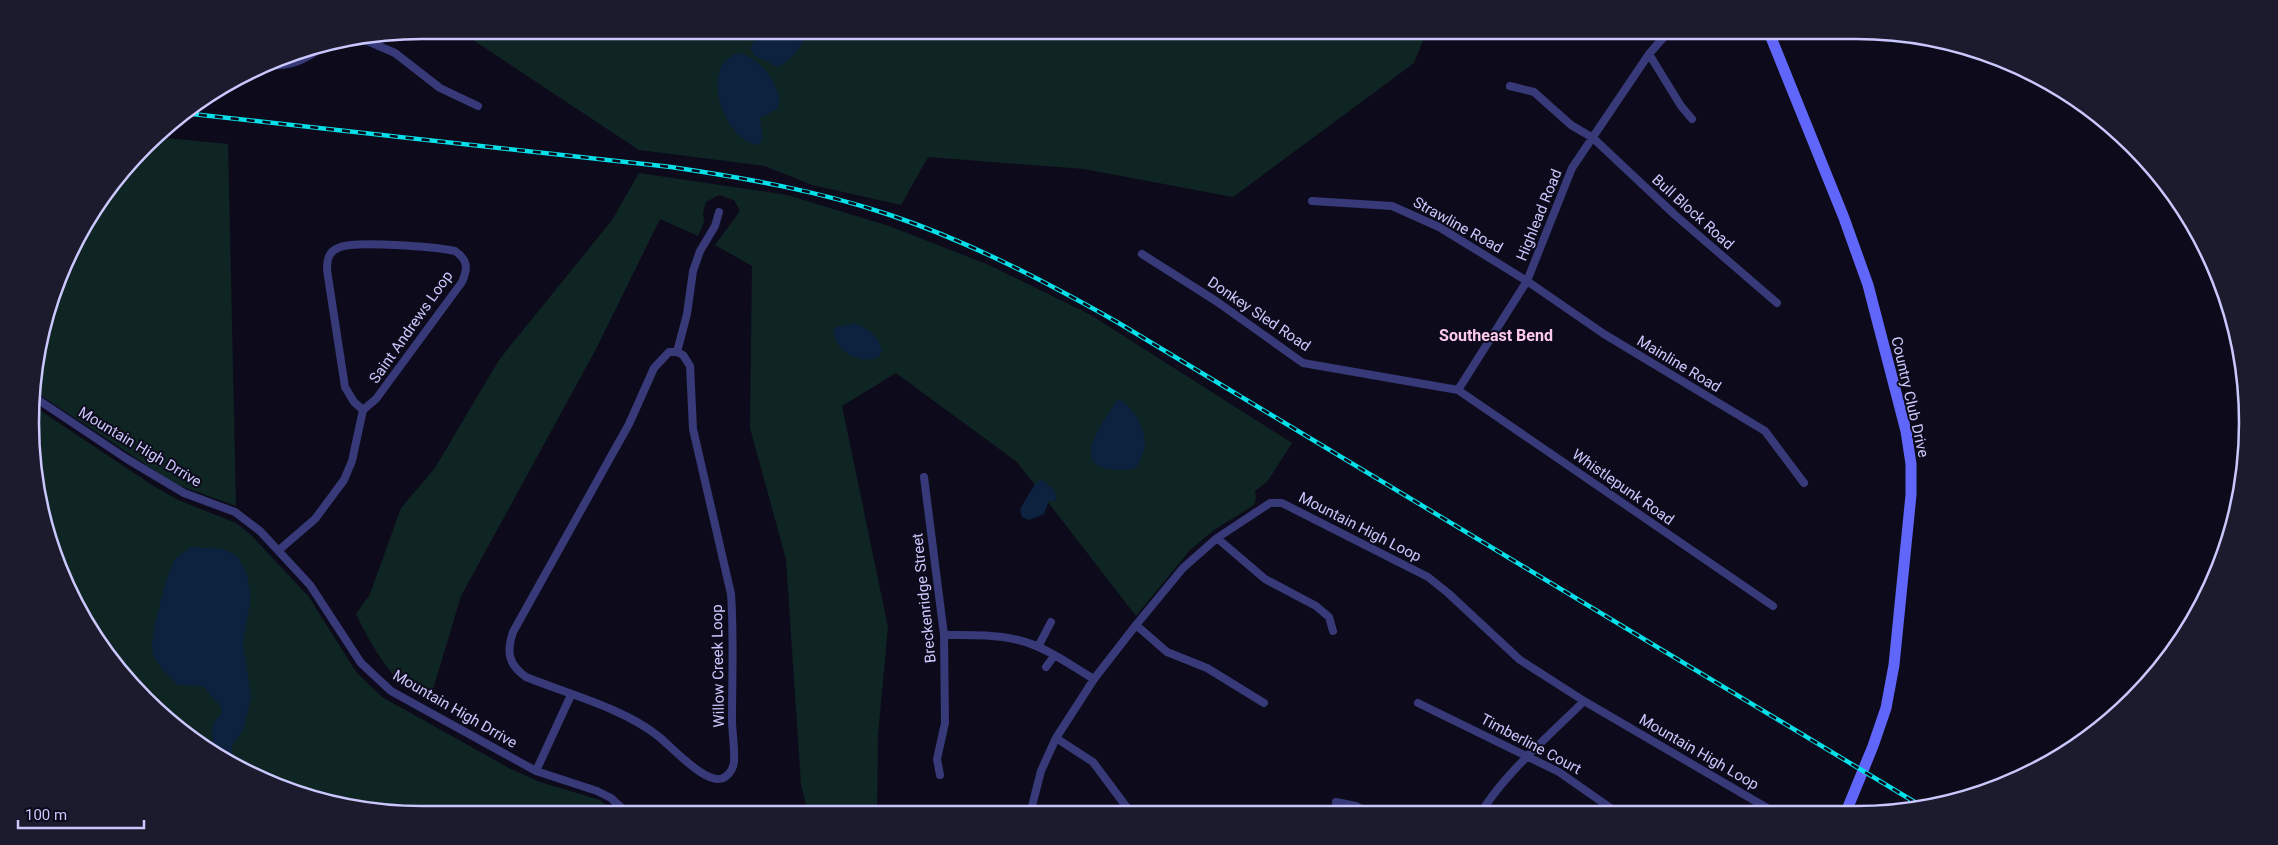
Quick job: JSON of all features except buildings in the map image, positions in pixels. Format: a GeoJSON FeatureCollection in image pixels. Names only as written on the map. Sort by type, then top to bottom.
{"type":"FeatureCollection","features":[{"type":"Feature","properties":{"kind":"street","name":"Highlead Road"},"geometry":{"type":"LineString","coordinates":[[1458,390],[1527,280],[1572,168],[1650,54],[1662,39]]}},
{"type":"Feature","properties":{"kind":"street","name":"Country Club Drive"},"geometry":{"type":"LineString","coordinates":[[1772,39],[1844,218],[1868,286],[1906,431],[1911,464],[1911,496],[1894,665],[1886,708],[1874,746],[1849,806]]}},
{"type":"Feature","properties":{"kind":"street"},"geometry":{"type":"LineString","coordinates":[[370,42],[395,53],[440,88],[478,106]]}},
{"type":"Feature","properties":{"kind":"street"},"geometry":{"type":"LineString","coordinates":[[1650,54],[1681,106],[1692,119]]}},
{"type":"Feature","properties":{"kind":"street"},"geometry":{"type":"LineString","coordinates":[[288,63],[295,63],[310,56]]}},
{"type":"Feature","properties":{"kind":"street","name":"Bull Block Road"},"geometry":{"type":"LineString","coordinates":[[1510,86],[1534,92],[1571,125],[1593,138],[1674,215],[1777,303]]}},
{"type":"Feature","properties":{"kind":"street","name":"Strawline Road"},"geometry":{"type":"LineString","coordinates":[[1312,201],[1392,206],[1439,227],[1527,280]]}},
{"type":"Feature","properties":{"kind":"street"},"geometry":{"type":"LineString","coordinates":[[676,352],[687,314],[693,271],[700,251],[716,226],[718,212]]}},
{"type":"Feature","properties":{"kind":"street","name":"Saint Andrews Loop"},"geometry":{"type":"LineString","coordinates":[[346,245],[390,245],[455,251],[464,257],[466,264],[462,282],[376,399],[363,410],[354,402],[345,387],[327,270],[328,257],[333,251],[346,245]]}},
{"type":"Feature","properties":{"kind":"street","name":"Donkey Sled Road"},"geometry":{"type":"LineString","coordinates":[[1142,254],[1216,301],[1303,363],[1458,390]]}},
{"type":"Feature","properties":{"kind":"street","name":"Mainline Road"},"geometry":{"type":"LineString","coordinates":[[1527,280],[1604,334],[1766,432],[1804,483]]}},
{"type":"Feature","properties":{"kind":"street","name":"Willow Creek Loop"},"geometry":{"type":"LineString","coordinates":[[669,352],[676,352],[683,355],[690,366],[692,429],[731,594],[733,621],[732,722],[734,762],[731,771],[720,780],[708,778],[636,721],[526,677],[514,669],[510,661],[510,640],[629,424],[654,368],[669,352]]}},
{"type":"Feature","properties":{"kind":"street","name":"Whistlepunk Road"},"geometry":{"type":"LineString","coordinates":[[1458,390],[1772,606]]}},
{"type":"Feature","properties":{"kind":"street","name":"Mountain High Drrive"},"geometry":{"type":"LineString","coordinates":[[40,401],[127,459],[184,493],[235,512],[279,550],[310,585],[361,663],[372,676],[420,708],[536,771],[597,791],[611,798],[620,806]]}},
{"type":"Feature","properties":{"kind":"street"},"geometry":{"type":"LineString","coordinates":[[279,550],[315,519],[344,480],[352,461],[363,410]]}},
{"type":"Feature","properties":{"kind":"street","name":"Breckenridge Street"},"geometry":{"type":"LineString","coordinates":[[924,477],[944,635],[945,723],[937,759],[940,774]]}},
{"type":"Feature","properties":{"kind":"street","name":"Mountain High Loop"},"geometry":{"type":"LineString","coordinates":[[1032,806],[1040,771],[1056,738],[1094,680],[1182,568],[1217,538],[1270,503],[1282,503],[1428,577],[1448,593],[1520,660],[1584,701],[1764,806]]}},
{"type":"Feature","properties":{"kind":"street"},"geometry":{"type":"LineString","coordinates":[[1217,538],[1265,579],[1316,606],[1330,617],[1333,631]]}},
{"type":"Feature","properties":{"kind":"street"},"geometry":{"type":"LineString","coordinates":[[1038,647],[1051,622]]}},
{"type":"Feature","properties":{"kind":"street"},"geometry":{"type":"LineString","coordinates":[[1136,625],[1167,652],[1207,668],[1264,703]]}},
{"type":"Feature","properties":{"kind":"street"},"geometry":{"type":"LineString","coordinates":[[944,635],[992,635],[1020,640],[1038,647],[1094,680]]}},
{"type":"Feature","properties":{"kind":"street"},"geometry":{"type":"LineString","coordinates":[[1046,667],[1054,656]]}},
{"type":"Feature","properties":{"kind":"street"},"geometry":{"type":"LineString","coordinates":[[536,771],[571,695]]}},
{"type":"Feature","properties":{"kind":"street"},"geometry":{"type":"LineString","coordinates":[[1485,806],[1529,757],[1584,701]]}},
{"type":"Feature","properties":{"kind":"street","name":"Timberline Court"},"geometry":{"type":"LineString","coordinates":[[1418,703],[1559,772],[1608,806]]}},
{"type":"Feature","properties":{"kind":"street"},"geometry":{"type":"LineString","coordinates":[[1056,738],[1093,762],[1126,806]]}},
{"type":"Feature","properties":{"kind":"street"},"geometry":{"type":"LineString","coordinates":[[1336,802],[1356,806]]}},
{"type":"Feature","properties":{"kind":"green space"},"geometry":{"type":"Polygon","coordinates":[[[472,39],[1424,39],[1414,63],[1233,197],[1084,169],[928,157],[901,205],[812,185],[765,166],[639,150],[472,39]]]}},
{"type":"Feature","properties":{"kind":"green space"},"geometry":{"type":"Polygon","coordinates":[[[165,138],[228,144],[236,506],[175,484],[40,395],[42,372],[52,323],[59,299],[78,253],[103,209],[118,189],[134,169],[165,138]]]}},
{"type":"Feature","properties":{"kind":"green space"},"geometry":{"type":"Polygon","coordinates":[[[639,173],[787,195],[889,226],[989,265],[1089,314],[1292,443],[1267,482],[1255,491],[1254,505],[1214,530],[1190,550],[1136,616],[1017,462],[896,373],[842,406],[888,627],[878,735],[877,806],[806,806],[801,784],[786,559],[750,428],[752,266],[715,245],[740,211],[734,200],[719,195],[706,202],[703,213],[704,222],[698,236],[660,219],[596,349],[461,596],[430,699],[417,694],[405,686],[385,664],[356,614],[370,594],[401,508],[435,468],[499,360],[612,220],[639,173]]]}},
{"type":"Feature","properties":{"kind":"green space"},"geometry":{"type":"Polygon","coordinates":[[[39,410],[152,485],[178,500],[236,523],[251,535],[309,597],[356,672],[382,697],[509,768],[540,782],[600,800],[607,806],[422,806],[372,803],[348,799],[299,786],[253,767],[209,742],[169,711],[134,676],[103,636],[78,592],[59,546],[46,497],[40,448],[39,410]]]}},
{"type":"Feature","properties":{"kind":"water"},"geometry":{"type":"Polygon","coordinates":[[[757,39],[804,39],[797,52],[778,67],[755,56],[751,50],[752,43],[757,39]]]}},
{"type":"Feature","properties":{"kind":"water"},"geometry":{"type":"Polygon","coordinates":[[[742,53],[757,62],[768,73],[778,93],[780,102],[777,109],[760,118],[763,139],[758,145],[745,140],[733,129],[719,99],[718,83],[721,69],[728,58],[742,53]]]}},
{"type":"Feature","properties":{"kind":"water"},"geometry":{"type":"Polygon","coordinates":[[[855,323],[868,330],[879,341],[882,351],[879,357],[871,359],[856,358],[843,350],[838,344],[833,330],[837,327],[855,323]]]}},
{"type":"Feature","properties":{"kind":"water"},"geometry":{"type":"Polygon","coordinates":[[[1118,399],[1124,402],[1134,413],[1144,435],[1143,452],[1136,468],[1132,469],[1114,470],[1101,467],[1094,462],[1091,454],[1096,435],[1118,399]]]}},
{"type":"Feature","properties":{"kind":"water"},"geometry":{"type":"Polygon","coordinates":[[[1041,479],[1053,489],[1057,498],[1055,501],[1049,501],[1044,514],[1029,520],[1022,517],[1020,509],[1035,484],[1041,479]]]}},
{"type":"Feature","properties":{"kind":"water"},"geometry":{"type":"Polygon","coordinates":[[[191,547],[223,549],[237,556],[246,571],[250,590],[250,603],[243,643],[251,696],[244,729],[232,746],[233,756],[213,744],[212,725],[222,712],[220,706],[203,686],[178,685],[161,667],[153,655],[153,636],[156,622],[168,575],[176,558],[191,547]]]}},
{"type":"Feature","properties":{"kind":"railway"},"geometry":{"type":"LineString","coordinates":[[194,114],[699,171],[809,192],[863,206],[949,237],[1006,263],[1117,322],[1914,802]]}},
{"type":"Feature","properties":{"kind":"district","name":"Southeast Bend"},"geometry":{"type":"Point","coordinates":[1496,335]}}]}
